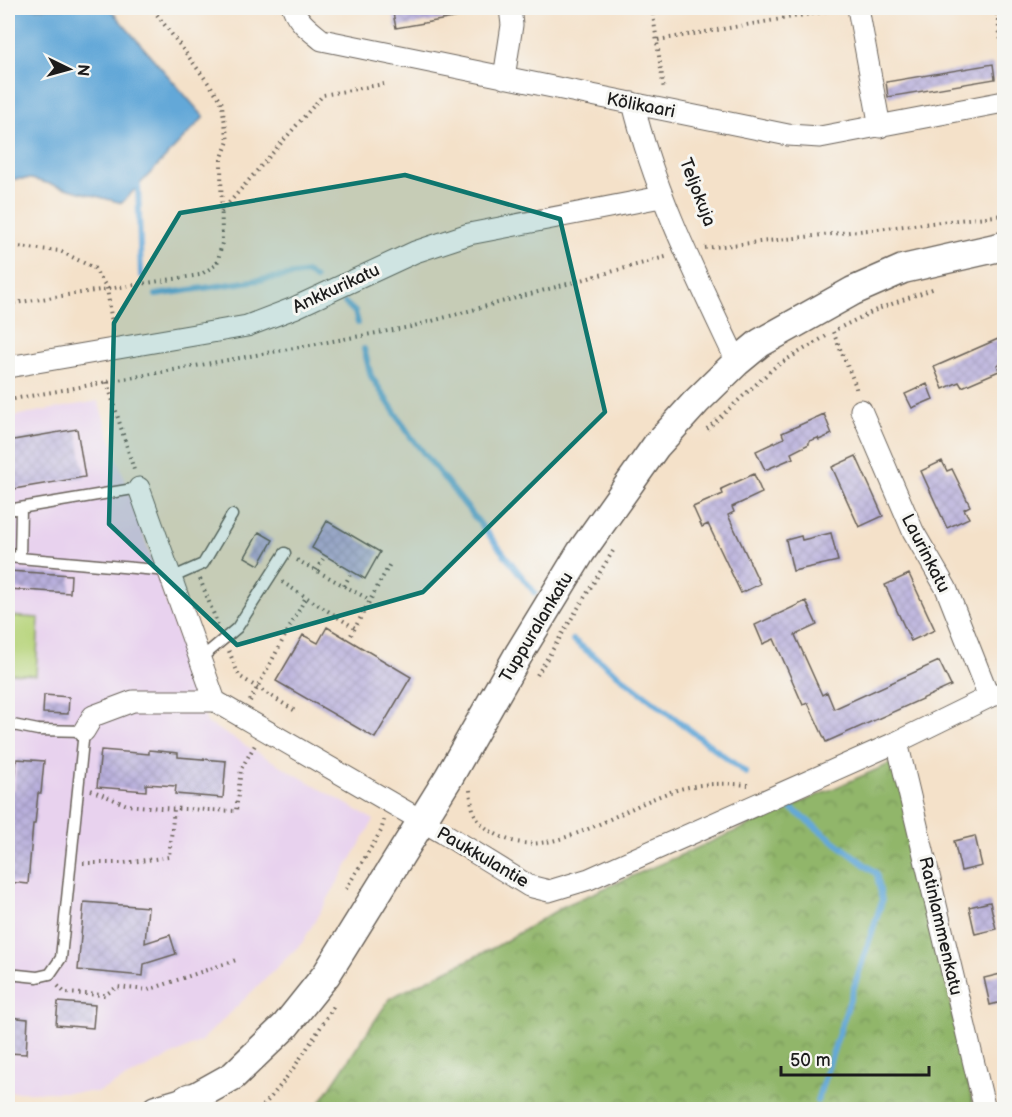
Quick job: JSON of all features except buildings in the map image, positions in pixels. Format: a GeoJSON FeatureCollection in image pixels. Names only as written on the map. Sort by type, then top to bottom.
{"type":"FeatureCollection","features":[{"type":"Feature","properties":{"kind":"street","name":"Kölikaari"},"geometry":{"type":"LineString","coordinates":[[293,8],[307,28],[322,40],[788,135],[820,137],[1005,102]]}},
{"type":"Feature","properties":{"kind":"street"},"geometry":{"type":"LineString","coordinates":[[504,78],[512,25],[510,8]]}},
{"type":"Feature","properties":{"kind":"street"},"geometry":{"type":"LineString","coordinates":[[858,8],[879,127]]}},
{"type":"Feature","properties":{"kind":"street"},"geometry":{"type":"LineString","coordinates":[[633,103],[661,197],[695,250],[737,362]]}},
{"type":"Feature","properties":{"kind":"street","name":"Ankkurikatu"},"geometry":{"type":"LineString","coordinates":[[8,367],[247,326],[294,308],[415,252],[469,234],[661,197]]}},
{"type":"Feature","properties":{"kind":"street","name":"Tuppuralankatu"},"geometry":{"type":"LineString","coordinates":[[156,1110],[183,1105],[233,1076],[286,1025],[326,975],[449,777],[520,652],[581,552],[656,446],[737,362],[768,355],[853,291],[903,269],[1005,246]]}},
{"type":"Feature","properties":{"kind":"street","name":"Laurinkatu"},"geometry":{"type":"LineString","coordinates":[[861,410],[913,531],[946,588],[997,694]]}},
{"type":"Feature","properties":{"kind":"street"},"geometry":{"type":"LineString","coordinates":[[84,731],[93,716],[133,701],[215,701],[139,488]]}},
{"type":"Feature","properties":{"kind":"street","name":"Paukkulantie"},"geometry":{"type":"LineString","coordinates":[[215,701],[529,886],[549,891],[589,879],[897,742],[997,694]]}},
{"type":"Feature","properties":{"kind":"street","name":"Ratinlammenkatu"},"geometry":{"type":"LineString","coordinates":[[897,742],[985,1110]]}},
{"type":"Feature","properties":{"kind":"lane"},"geometry":{"type":"LineString","coordinates":[[8,510],[139,488]]}},
{"type":"Feature","properties":{"kind":"lane"},"geometry":{"type":"LineString","coordinates":[[20,558],[21,508]]}},
{"type":"Feature","properties":{"kind":"lane"},"geometry":{"type":"LineString","coordinates":[[8,556],[170,574],[203,564],[232,515]]}},
{"type":"Feature","properties":{"kind":"lane"},"geometry":{"type":"LineString","coordinates":[[200,659],[237,628],[285,553]]}},
{"type":"Feature","properties":{"kind":"lane"},"geometry":{"type":"LineString","coordinates":[[8,724],[38,730],[84,731],[61,958],[50,974],[37,977],[8,974]]}},
{"type":"Feature","properties":{"kind":"path"},"geometry":{"type":"LineString","coordinates":[[8,304],[200,274],[217,264],[222,243],[221,160],[228,141],[221,100],[152,8]]}},
{"type":"Feature","properties":{"kind":"path"},"geometry":{"type":"LineString","coordinates":[[652,8],[665,95],[664,109]]}},
{"type":"Feature","properties":{"kind":"path"},"geometry":{"type":"LineString","coordinates":[[658,40],[850,8]]}},
{"type":"Feature","properties":{"kind":"path"},"geometry":{"type":"LineString","coordinates":[[996,8],[1005,60]]}},
{"type":"Feature","properties":{"kind":"path"},"geometry":{"type":"LineString","coordinates":[[221,213],[322,95],[384,84]]}},
{"type":"Feature","properties":{"kind":"path"},"geometry":{"type":"LineString","coordinates":[[8,400],[410,327],[695,250],[1005,215]]}},
{"type":"Feature","properties":{"kind":"path","name":"Teljokuja"},"geometry":{"type":"LineString","coordinates":[[701,238],[695,250],[710,258]]}},
{"type":"Feature","properties":{"kind":"path"},"geometry":{"type":"LineString","coordinates":[[8,246],[60,251],[94,268],[107,288]]}},
{"type":"Feature","properties":{"kind":"path"},"geometry":{"type":"LineString","coordinates":[[703,432],[768,355],[833,332],[878,309],[945,285]]}},
{"type":"Feature","properties":{"kind":"path"},"geometry":{"type":"LineString","coordinates":[[833,332],[855,384],[861,410]]}},
{"type":"Feature","properties":{"kind":"path"},"geometry":{"type":"LineString","coordinates":[[107,382],[139,488]]}},
{"type":"Feature","properties":{"kind":"path"},"geometry":{"type":"LineString","coordinates":[[531,684],[618,544]]}},
{"type":"Feature","properties":{"kind":"path"},"geometry":{"type":"LineString","coordinates":[[285,553],[370,600]]}},
{"type":"Feature","properties":{"kind":"path"},"geometry":{"type":"LineString","coordinates":[[316,570],[323,559]]}},
{"type":"Feature","properties":{"kind":"path"},"geometry":{"type":"LineString","coordinates":[[351,635],[391,562]]}},
{"type":"Feature","properties":{"kind":"path"},"geometry":{"type":"LineString","coordinates":[[270,574],[355,628]]}},
{"type":"Feature","properties":{"kind":"path"},"geometry":{"type":"LineString","coordinates":[[344,586],[350,575]]}},
{"type":"Feature","properties":{"kind":"path"},"geometry":{"type":"LineString","coordinates":[[248,704],[306,597]]}},
{"type":"Feature","properties":{"kind":"path"},"geometry":{"type":"LineString","coordinates":[[79,779],[88,789],[127,805],[236,811],[241,769],[257,742],[268,732]]}},
{"type":"Feature","properties":{"kind":"path"},"geometry":{"type":"LineString","coordinates":[[464,798],[470,789],[473,809],[479,820],[498,836],[519,842],[539,844],[580,831],[678,789],[700,784],[758,786],[784,792]]}},
{"type":"Feature","properties":{"kind":"path"},"geometry":{"type":"LineString","coordinates":[[346,890],[381,831],[385,818],[393,805]]}},
{"type":"Feature","properties":{"kind":"path"},"geometry":{"type":"LineString","coordinates":[[71,863],[124,863],[169,857],[174,809]]}},
{"type":"Feature","properties":{"kind":"path"},"geometry":{"type":"LineString","coordinates":[[46,975],[65,993],[105,994],[117,987],[148,990],[236,960]]}},
{"type":"Feature","properties":{"kind":"path"},"geometry":{"type":"LineString","coordinates":[[259,1110],[275,1093],[307,1049],[338,1000]]}},
{"type":"Feature","properties":{"kind":"highlighted area"},"geometry":{"type":"Polygon","coordinates":[[[405,175],[560,219],[605,412],[423,592],[237,645],[109,524],[114,323],[180,213],[405,175]]]}},
{"type":"Feature","properties":{"kind":"shaded area"},"geometry":{"type":"Polygon","coordinates":[[[98,401],[207,723],[374,820],[302,943],[201,1041],[98,1092],[8,1092],[8,417],[98,401]]]}},
{"type":"Feature","properties":{"kind":"green space"},"geometry":{"type":"Polygon","coordinates":[[[8,616],[39,618],[36,675],[8,673],[8,616]]]}},
{"type":"Feature","properties":{"kind":"green space"},"geometry":{"type":"Polygon","coordinates":[[[896,761],[974,1109],[315,1110],[390,998],[497,946],[564,906],[896,761]]]}},
{"type":"Feature","properties":{"kind":"water"},"geometry":{"type":"Polygon","coordinates":[[[8,8],[109,8],[204,117],[122,203],[31,179],[8,179],[8,8]]]}},
{"type":"Feature","properties":{"kind":"waterway"},"geometry":{"type":"LineString","coordinates":[[138,186],[141,275]]}},
{"type":"Feature","properties":{"kind":"waterway"},"geometry":{"type":"LineString","coordinates":[[156,295],[308,273],[315,279]]}},
{"type":"Feature","properties":{"kind":"waterway"},"geometry":{"type":"LineString","coordinates":[[345,303],[355,312],[358,323]]}},
{"type":"Feature","properties":{"kind":"waterway"},"geometry":{"type":"LineString","coordinates":[[364,349],[371,376],[411,437],[535,593]]}},
{"type":"Feature","properties":{"kind":"waterway"},"geometry":{"type":"LineString","coordinates":[[573,640],[746,773]]}},
{"type":"Feature","properties":{"kind":"waterway"},"geometry":{"type":"LineString","coordinates":[[783,802],[877,874],[882,901],[817,1101]]}}]}
